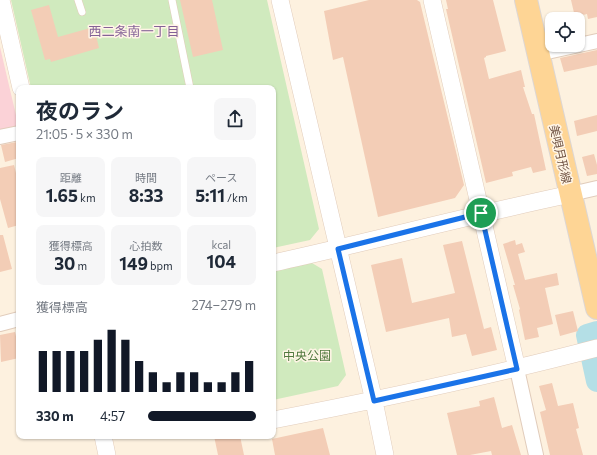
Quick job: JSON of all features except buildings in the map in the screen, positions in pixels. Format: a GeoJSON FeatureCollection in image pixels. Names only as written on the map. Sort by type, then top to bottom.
{"type":"FeatureCollection","features":[{"type":"Feature","properties":{"kind":"main road","name":"美唄月形線"},"geometry":{"type":"LineString","coordinates":[[526,0],[597,308]]}},
{"type":"Feature","properties":{"kind":"street"},"geometry":{"type":"LineString","coordinates":[[1,0],[20,85]]}},
{"type":"Feature","properties":{"kind":"street"},"geometry":{"type":"LineString","coordinates":[[280,0],[374,401],[385,455]]}},
{"type":"Feature","properties":{"kind":"street"},"geometry":{"type":"LineString","coordinates":[[432,0],[536,455]]}},
{"type":"Feature","properties":{"kind":"street"},"geometry":{"type":"LineString","coordinates":[[538,54],[597,41]]}},
{"type":"Feature","properties":{"kind":"street"},"geometry":{"type":"LineString","coordinates":[[0,137],[16,134]]}},
{"type":"Feature","properties":{"kind":"street"},"geometry":{"type":"LineString","coordinates":[[276,262],[338,249],[481,213],[597,188]]}},
{"type":"Feature","properties":{"kind":"street"},"geometry":{"type":"LineString","coordinates":[[0,324],[16,320]]}},
{"type":"Feature","properties":{"kind":"street"},"geometry":{"type":"LineString","coordinates":[[276,419],[374,401],[517,369],[597,348]]}},
{"type":"Feature","properties":{"kind":"street"},"geometry":{"type":"LineString","coordinates":[[104,439],[107,455]]}},
{"type":"Feature","properties":{"kind":"lane"},"geometry":{"type":"LineString","coordinates":[[78,0],[82,12]]}},
{"type":"Feature","properties":{"kind":"lane"},"geometry":{"type":"LineString","coordinates":[[172,0],[189,85]]}},
{"type":"Feature","properties":{"kind":"shaded area"},"geometry":{"type":"Polygon","coordinates":[[[0,47],[16,115],[16,129],[0,132],[0,47]]]}},
{"type":"Feature","properties":{"kind":"green space"},"geometry":{"type":"Polygon","coordinates":[[[11,0],[267,0],[319,229],[310,240],[276,247],[276,85],[30,85],[11,0]]]}},
{"type":"Feature","properties":{"kind":"green space","name":"中央公園"},"geometry":{"type":"Polygon","coordinates":[[[312,263],[322,269],[346,375],[338,386],[276,399],[276,270],[312,263]]]}},
{"type":"Feature","properties":{"kind":"waterway"},"geometry":{"type":"LineString","coordinates":[[597,332],[587,335],[597,381]]}},
{"type":"Feature","properties":{"kind":"district","name":"西二条南一丁目"},"geometry":{"type":"Point","coordinates":[134,31]}},
{"type":"Feature","properties":{"kind":"route"},"geometry":{"type":"LineString","coordinates":[[481,213],[517,369],[374,401],[338,249],[481,213]]}}]}
